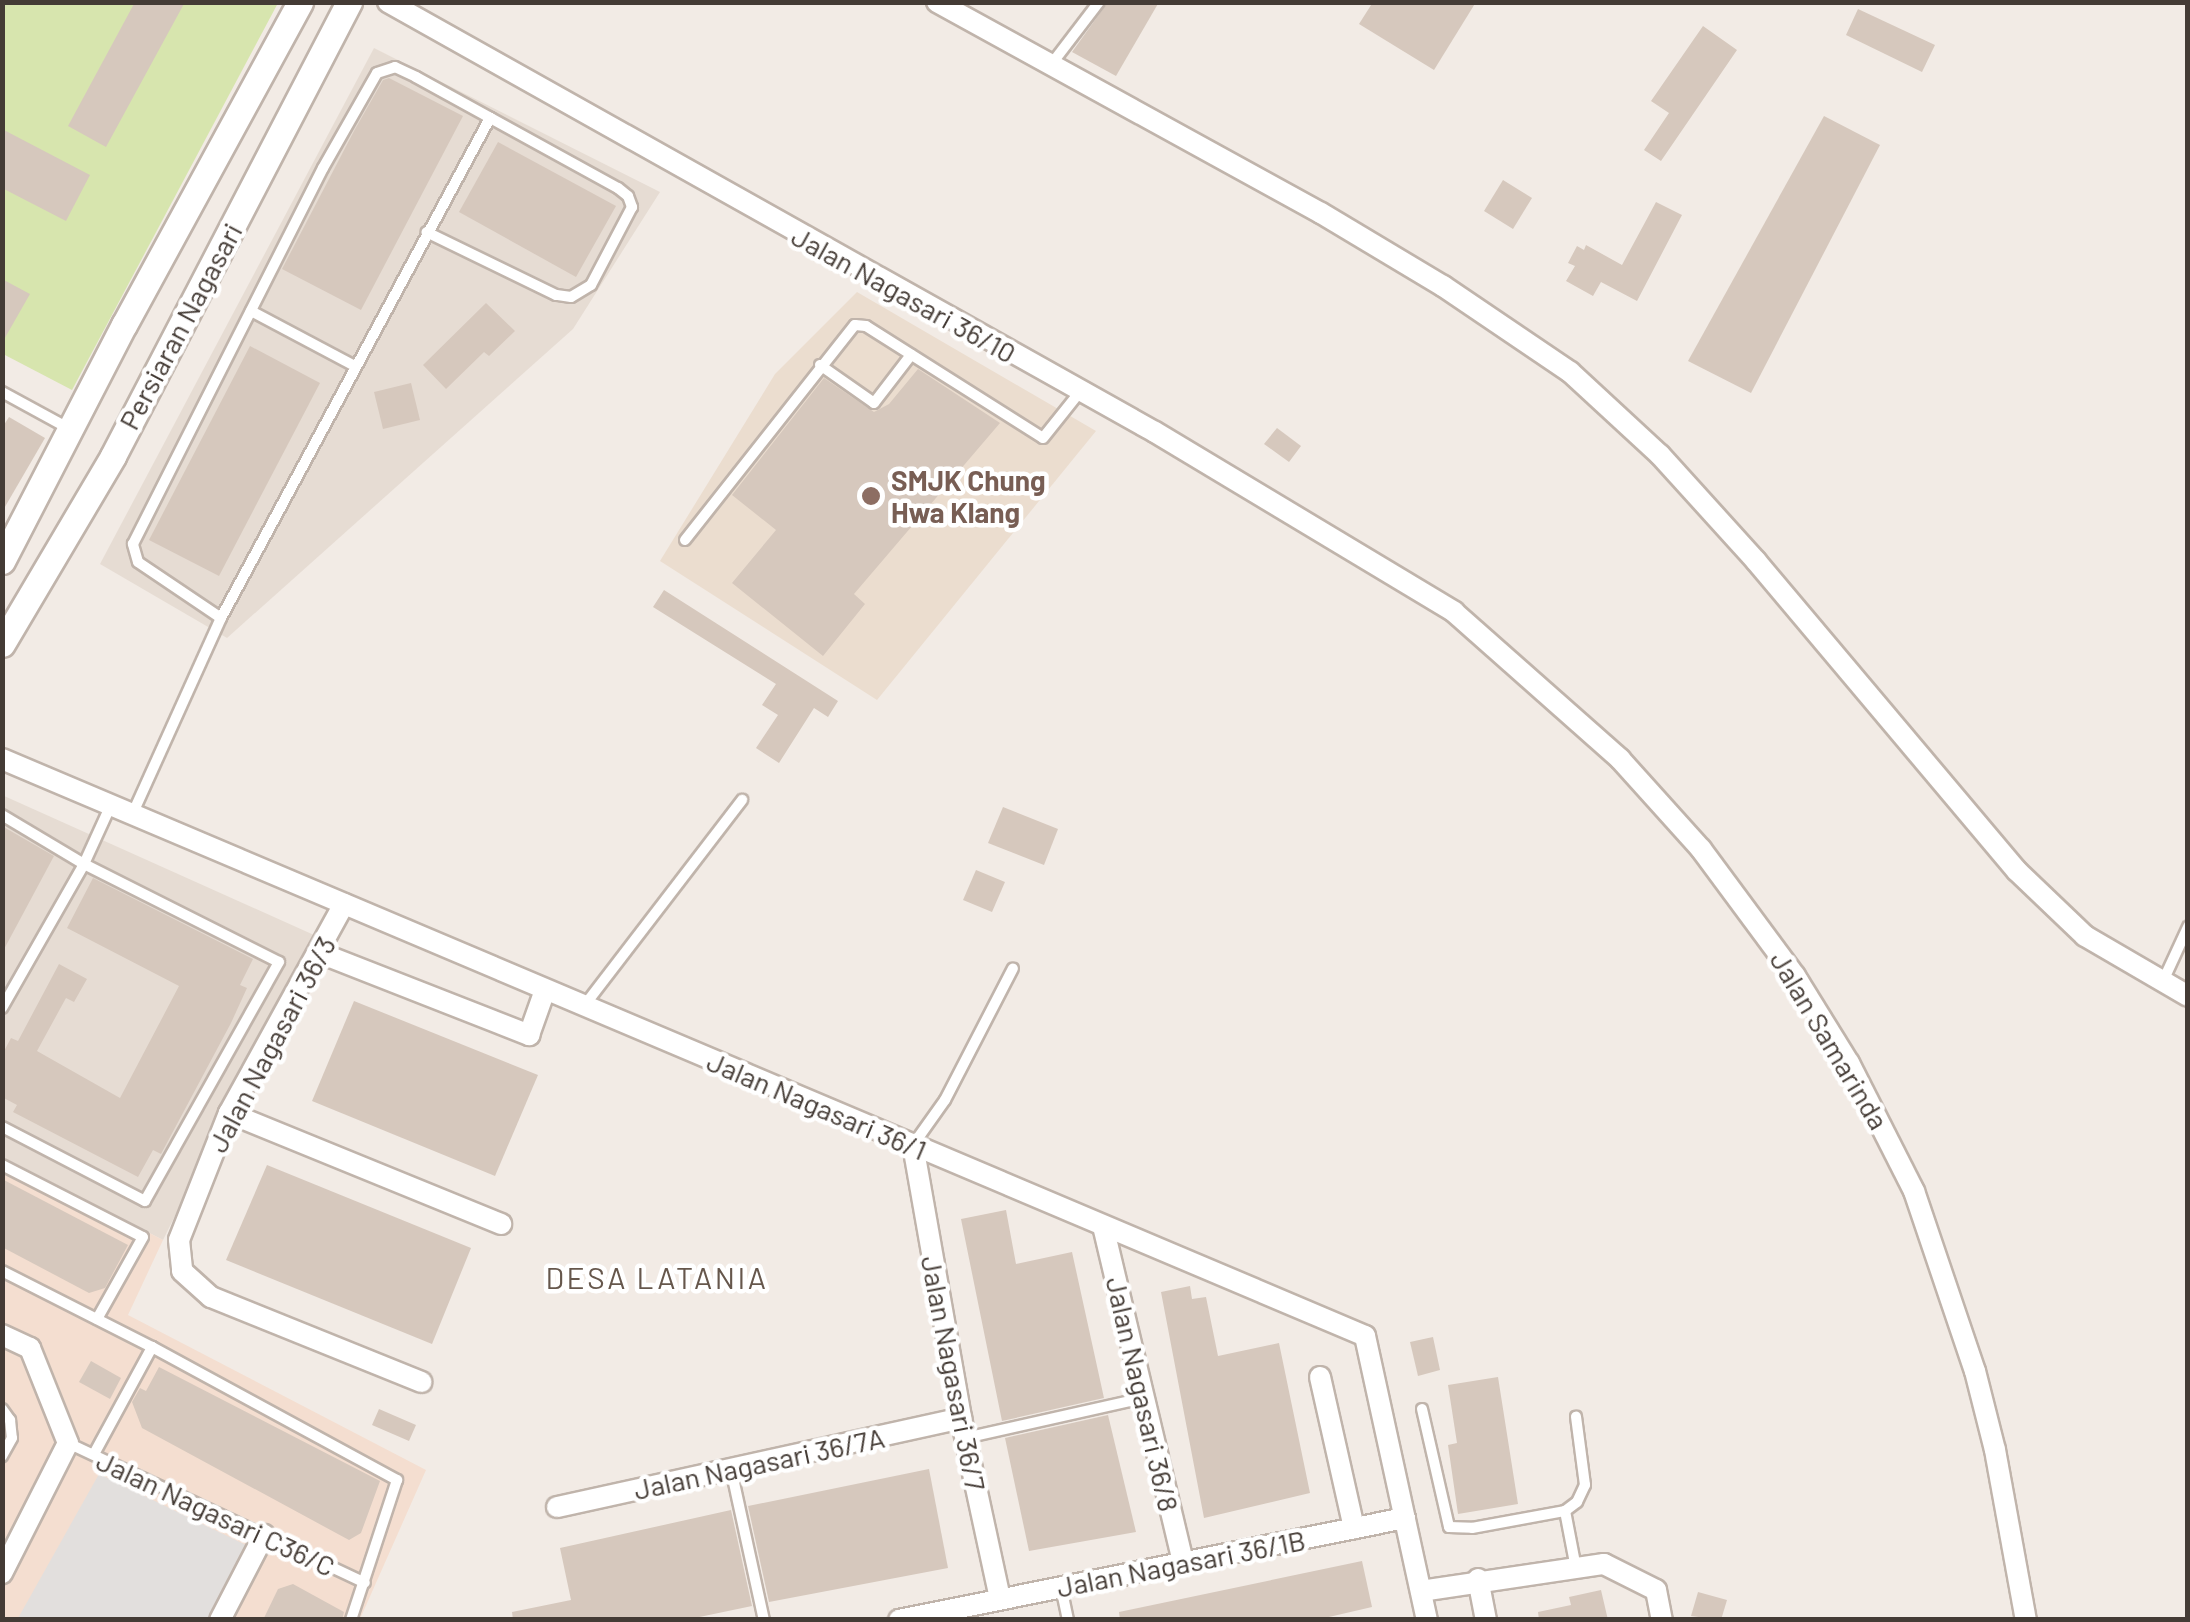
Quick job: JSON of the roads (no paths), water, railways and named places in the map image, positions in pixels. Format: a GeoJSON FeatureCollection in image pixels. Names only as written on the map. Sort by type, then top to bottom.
{"type":"FeatureCollection","features":[{"type":"Feature","properties":{"kind":"street"},"geometry":{"type":"LineString","coordinates":[[296,10],[313,2]]}},
{"type":"Feature","properties":{"kind":"street"},"geometry":{"type":"LineString","coordinates":[[325,2],[332,10],[333,34]]}},
{"type":"Feature","properties":{"kind":"street","name":"Persiaran Nagasari"},"geometry":{"type":"LineString","coordinates":[[2,644],[113,456],[349,2]]}},
{"type":"Feature","properties":{"kind":"street","name":"Jalan Nagasari 36/10"},"geometry":{"type":"LineString","coordinates":[[388,2],[1154,432],[1417,591]]}},
{"type":"Feature","properties":{"kind":"street"},"geometry":{"type":"LineString","coordinates":[[937,2],[1049,67],[1321,213],[1443,286],[1570,372],[1660,455],[1756,561],[2017,871],[2085,936],[2188,996]]}},
{"type":"Feature","properties":{"kind":"street","name":"Persiaran Nagasari"},"geometry":{"type":"LineString","coordinates":[[2,562],[296,10]]}},
{"type":"Feature","properties":{"kind":"street","name":"Jalan Samarinda"},"geometry":{"type":"LineString","coordinates":[[1417,591],[1454,612],[1660,799],[1762,929],[1849,1063],[1914,1192],[1953,1298],[1995,1450],[2026,1620]]}},
{"type":"Feature","properties":{"kind":"street","name":"Jalan Nagasari 36/1"},"geometry":{"type":"LineString","coordinates":[[2,759],[1365,1336],[1427,1620]]}},
{"type":"Feature","properties":{"kind":"street","name":"Jalan Nagasari 36/3"},"geometry":{"type":"LineString","coordinates":[[344,904],[229,1113],[179,1240],[182,1271],[211,1297],[421,1382]]}},
{"type":"Feature","properties":{"kind":"street"},"geometry":{"type":"LineString","coordinates":[[320,953],[529,1035],[545,990]]}},
{"type":"Feature","properties":{"kind":"street"},"geometry":{"type":"LineString","coordinates":[[229,1113],[502,1224]]}},
{"type":"Feature","properties":{"kind":"street","name":"Jalan Nagasari 36/7"},"geometry":{"type":"LineString","coordinates":[[913,1146],[963,1428],[1000,1599]]}},
{"type":"Feature","properties":{"kind":"street","name":"Jalan Nagasari 36/8"},"geometry":{"type":"LineString","coordinates":[[1103,1226],[1183,1562]]}},
{"type":"Feature","properties":{"kind":"street"},"geometry":{"type":"LineString","coordinates":[[2,1335],[30,1348],[68,1443],[2,1574]]}},
{"type":"Feature","properties":{"kind":"street"},"geometry":{"type":"LineString","coordinates":[[1320,1377],[1354,1528]]}},
{"type":"Feature","properties":{"kind":"street","name":"Jalan Nagasari 36/7A"},"geometry":{"type":"LineString","coordinates":[[557,1507],[731,1469],[963,1428]]}},
{"type":"Feature","properties":{"kind":"street","name":"Jalan Nagasari 36/1B"},"geometry":{"type":"LineString","coordinates":[[899,1620],[1405,1518]]}},
{"type":"Feature","properties":{"kind":"street"},"geometry":{"type":"LineString","coordinates":[[220,1620],[264,1535]]}},
{"type":"Feature","properties":{"kind":"street"},"geometry":{"type":"LineString","coordinates":[[1421,1591],[1478,1579],[1604,1564],[1656,1590],[1662,1620]]}},
{"type":"Feature","properties":{"kind":"street"},"geometry":{"type":"LineString","coordinates":[[1478,1579],[1486,1620]]}},
{"type":"Feature","properties":{"kind":"lane"},"geometry":{"type":"LineString","coordinates":[[1049,67],[1098,2]]}},
{"type":"Feature","properties":{"kind":"lane"},"geometry":{"type":"LineString","coordinates":[[220,618],[138,562],[132,544],[377,73],[395,67],[628,196],[632,207],[586,291],[564,296],[426,232]]}},
{"type":"Feature","properties":{"kind":"lane"},"geometry":{"type":"LineString","coordinates":[[132,816],[220,618],[490,118]]}},
{"type":"Feature","properties":{"kind":"lane"},"geometry":{"type":"LineString","coordinates":[[251,311],[355,366]]}},
{"type":"Feature","properties":{"kind":"lane"},"geometry":{"type":"LineString","coordinates":[[685,540],[855,324],[866,326],[1043,438],[1079,393]]}},
{"type":"Feature","properties":{"kind":"lane"},"geometry":{"type":"LineString","coordinates":[[820,365],[874,403],[911,355]]}},
{"type":"Feature","properties":{"kind":"lane"},"geometry":{"type":"LineString","coordinates":[[2,392],[70,429]]}},
{"type":"Feature","properties":{"kind":"lane"},"geometry":{"type":"LineString","coordinates":[[584,1006],[742,800]]}},
{"type":"Feature","properties":{"kind":"lane"},"geometry":{"type":"LineString","coordinates":[[2,1008],[84,864],[110,806]]}},
{"type":"Feature","properties":{"kind":"lane"},"geometry":{"type":"LineString","coordinates":[[2,815],[84,864],[279,962],[145,1201],[2,1127]]}},
{"type":"Feature","properties":{"kind":"lane"},"geometry":{"type":"LineString","coordinates":[[2162,982],[2188,926]]}},
{"type":"Feature","properties":{"kind":"lane"},"geometry":{"type":"LineString","coordinates":[[913,1146],[945,1100],[1012,968]]}},
{"type":"Feature","properties":{"kind":"lane"},"geometry":{"type":"LineString","coordinates":[[2,1165],[144,1238],[97,1319]]}},
{"type":"Feature","properties":{"kind":"lane"},"geometry":{"type":"LineString","coordinates":[[2,1271],[152,1347],[396,1480],[351,1620]]}},
{"type":"Feature","properties":{"kind":"lane"},"geometry":{"type":"LineString","coordinates":[[94,1454],[152,1347]]}},
{"type":"Feature","properties":{"kind":"lane"},"geometry":{"type":"LineString","coordinates":[[963,1428],[1144,1398]]}},
{"type":"Feature","properties":{"kind":"lane"},"geometry":{"type":"LineString","coordinates":[[2,1409],[10,1420],[12,1438],[2,1456]]}},
{"type":"Feature","properties":{"kind":"lane"},"geometry":{"type":"LineString","coordinates":[[1422,1409],[1449,1527],[1472,1528],[1565,1511],[1576,1502],[1584,1486],[1576,1417]]}},
{"type":"Feature","properties":{"kind":"lane","name":"Jalan Nagasari C36/C"},"geometry":{"type":"LineString","coordinates":[[68,1443],[364,1583]]}},
{"type":"Feature","properties":{"kind":"lane"},"geometry":{"type":"LineString","coordinates":[[731,1469],[764,1620]]}},
{"type":"Feature","properties":{"kind":"lane"},"geometry":{"type":"LineString","coordinates":[[1565,1511],[1576,1568]]}},
{"type":"Feature","properties":{"kind":"lane"},"geometry":{"type":"LineString","coordinates":[[1061,1587],[1068,1620]]}},
{"type":"Feature","properties":{"kind":"place","name":"SMJK Chung Hwa Klang"},"geometry":{"type":"Point","coordinates":[871,496]}},
{"type":"Feature","properties":{"kind":"district","name":"DESA LATANIA"},"geometry":{"type":"Point","coordinates":[657,1277]}}]}
